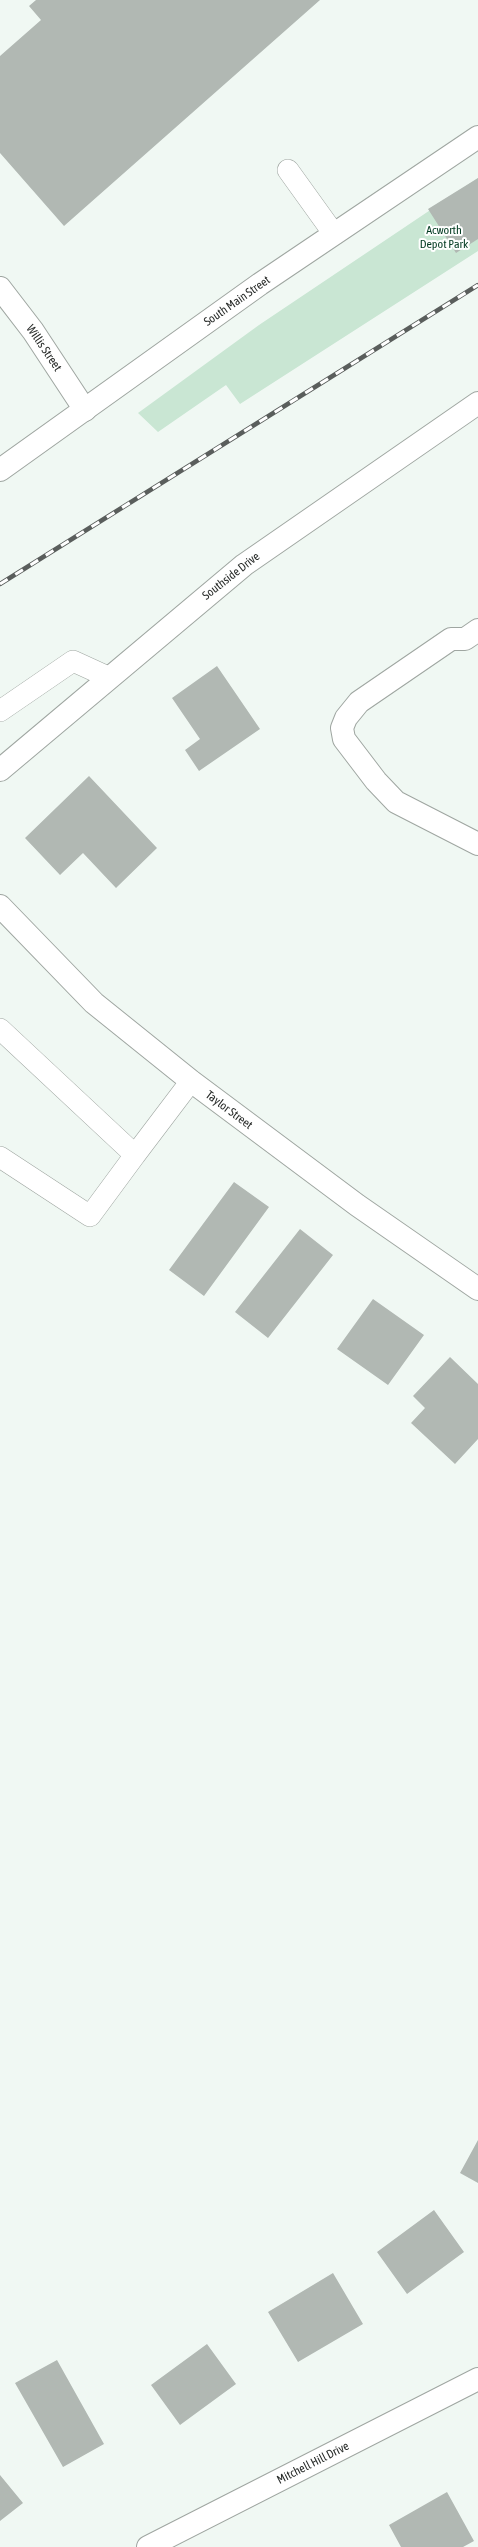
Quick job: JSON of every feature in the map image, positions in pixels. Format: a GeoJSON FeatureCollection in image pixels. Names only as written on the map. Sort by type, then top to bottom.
{"type":"FeatureCollection","features":[{"type":"Feature","properties":{"kind":"street","name":"South Main Street"},"geometry":{"type":"LineString","coordinates":[[2,465],[85,410],[334,234],[478,137]]}},
{"type":"Feature","properties":{"kind":"street","name":"Willis Street"},"geometry":{"type":"LineString","coordinates":[[0,288],[33,331],[85,410]]}},
{"type":"Feature","properties":{"kind":"street","name":"Southside Drive"},"geometry":{"type":"LineString","coordinates":[[0,770],[108,677],[244,566],[478,403]]}},
{"type":"Feature","properties":{"kind":"street"},"geometry":{"type":"LineString","coordinates":[[478,630],[465,639],[451,639],[359,702],[346,718],[342,728],[344,738],[391,798],[478,844]]}},
{"type":"Feature","properties":{"kind":"street","name":"Taylor Street"},"geometry":{"type":"LineString","coordinates":[[0,906],[94,1003],[191,1081],[344,1196],[478,1289]]}},
{"type":"Feature","properties":{"kind":"street","name":"Mitchell Hill Drive"},"geometry":{"type":"LineString","coordinates":[[148,2547],[476,2386]]}},
{"type":"Feature","properties":{"kind":"lane"},"geometry":{"type":"LineString","coordinates":[[288,170],[334,234]]}},
{"type":"Feature","properties":{"kind":"lane"},"geometry":{"type":"LineString","coordinates":[[0,711],[73,661],[108,677]]}},
{"type":"Feature","properties":{"kind":"lane"},"geometry":{"type":"LineString","coordinates":[[0,1029],[135,1155]]}},
{"type":"Feature","properties":{"kind":"lane"},"geometry":{"type":"LineString","coordinates":[[0,1157],[90,1216],[191,1081]]}},
{"type":"Feature","properties":{"kind":"green space","name":"Acworth Depot Park"},"geometry":{"type":"Polygon","coordinates":[[[478,178],[478,251],[240,404],[226,385],[158,432],[138,413],[259,325],[478,178]]]}},
{"type":"Feature","properties":{"kind":"building"},"geometry":{"type":"Polygon","coordinates":[[[36,0],[320,0],[64,226],[0,153],[0,56],[41,20],[29,6],[36,0]]]}},
{"type":"Feature","properties":{"kind":"building"},"geometry":{"type":"Polygon","coordinates":[[[478,178],[478,239],[456,253],[428,209],[478,178]]]}},
{"type":"Feature","properties":{"kind":"building"},"geometry":{"type":"Polygon","coordinates":[[[217,666],[260,729],[199,771],[185,750],[200,739],[172,698],[217,666]]]}},
{"type":"Feature","properties":{"kind":"building"},"geometry":{"type":"Polygon","coordinates":[[[89,776],[157,848],[116,888],[83,853],[60,875],[25,838],[89,776]]]}},
{"type":"Feature","properties":{"kind":"building"},"geometry":{"type":"Polygon","coordinates":[[[234,1182],[269,1207],[204,1296],[169,1270],[234,1182]]]}},
{"type":"Feature","properties":{"kind":"building"},"geometry":{"type":"Polygon","coordinates":[[[300,1229],[333,1255],[268,1338],[235,1312],[300,1229]]]}},
{"type":"Feature","properties":{"kind":"building"},"geometry":{"type":"Polygon","coordinates":[[[373,1299],[424,1335],[388,1385],[337,1349],[373,1299]]]}},
{"type":"Feature","properties":{"kind":"building"},"geometry":{"type":"Polygon","coordinates":[[[450,1357],[478,1384],[478,1439],[455,1464],[411,1423],[425,1408],[413,1396],[450,1357]]]}},
{"type":"Feature","properties":{"kind":"building"},"geometry":{"type":"Polygon","coordinates":[[[478,2140],[478,2183],[460,2173],[478,2140]]]}},
{"type":"Feature","properties":{"kind":"building"},"geometry":{"type":"Polygon","coordinates":[[[434,2210],[464,2252],[407,2294],[377,2252],[434,2210]]]}},
{"type":"Feature","properties":{"kind":"building"},"geometry":{"type":"Polygon","coordinates":[[[333,2273],[363,2324],[298,2362],[268,2312],[333,2273]]]}},
{"type":"Feature","properties":{"kind":"building"},"geometry":{"type":"Polygon","coordinates":[[[207,2344],[236,2384],[180,2425],[151,2385],[207,2344]]]}},
{"type":"Feature","properties":{"kind":"building"},"geometry":{"type":"Polygon","coordinates":[[[57,2360],[104,2444],[63,2467],[15,2383],[57,2360]]]}},
{"type":"Feature","properties":{"kind":"building"},"geometry":{"type":"Polygon","coordinates":[[[0,2475],[23,2503],[0,2521],[0,2475]]]}},
{"type":"Feature","properties":{"kind":"building"},"geometry":{"type":"Polygon","coordinates":[[[447,2492],[474,2541],[463,2547],[401,2547],[389,2525],[447,2492]]]}},
{"type":"Feature","properties":{"kind":"railway"},"geometry":{"type":"LineString","coordinates":[[0,584],[478,285]]}}]}
